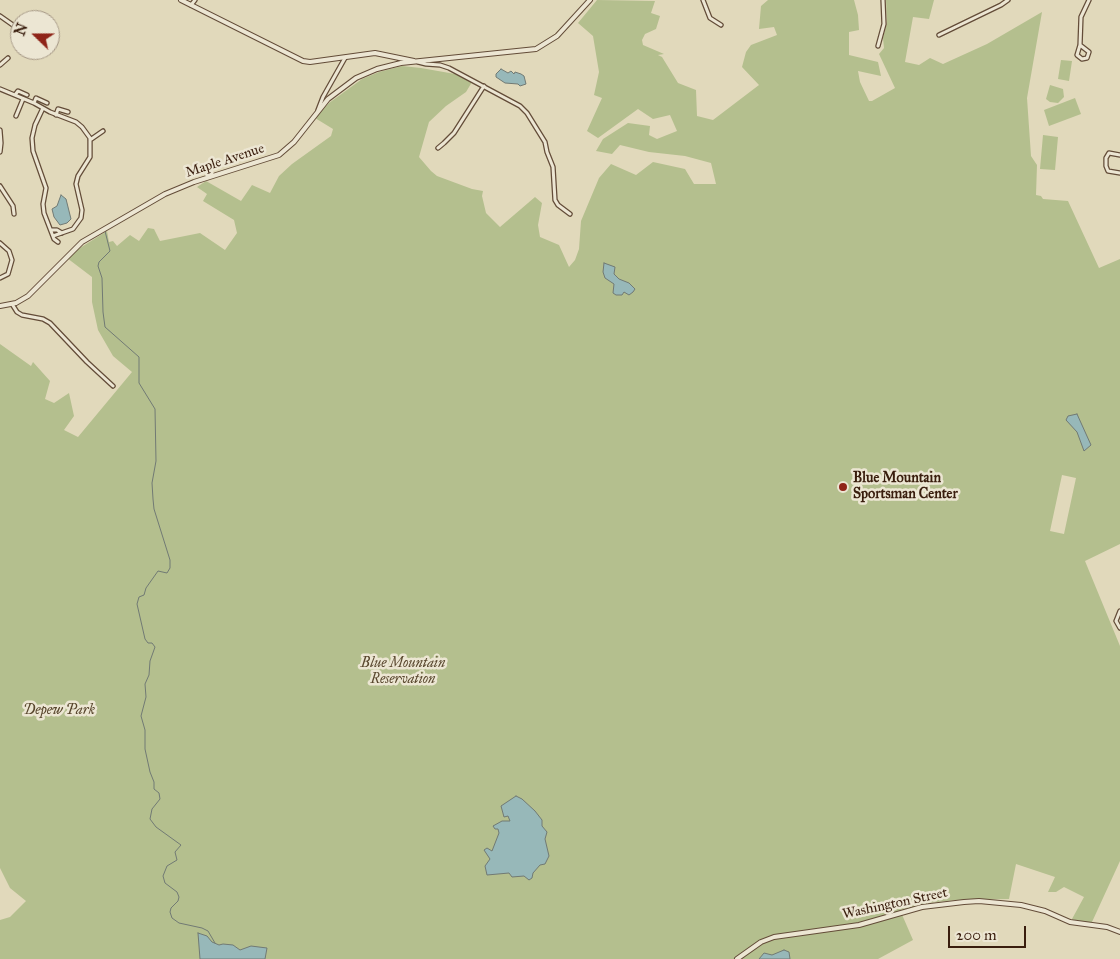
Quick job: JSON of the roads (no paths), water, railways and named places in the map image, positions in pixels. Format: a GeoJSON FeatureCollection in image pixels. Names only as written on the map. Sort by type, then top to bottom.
{"type":"FeatureCollection","features":[{"type":"Feature","properties":{"kind":"street"},"geometry":{"type":"LineString","coordinates":[[181,0],[299,60],[310,62],[382,53],[449,68],[516,102],[527,113],[544,139],[553,167],[555,200],[558,205],[570,214]]}},
{"type":"Feature","properties":{"kind":"street"},"geometry":{"type":"LineString","coordinates":[[191,5],[195,0]]}},
{"type":"Feature","properties":{"kind":"street","name":"Maple Avenue"},"geometry":{"type":"LineString","coordinates":[[0,306],[12,304],[23,299],[33,292],[82,242],[152,202],[178,188],[279,155],[294,142],[318,110],[335,93],[356,78],[377,69],[416,61],[536,49],[545,45],[560,32],[590,0]]}},
{"type":"Feature","properties":{"kind":"street"},"geometry":{"type":"LineString","coordinates":[[703,0],[708,8],[710,18],[721,25]]}},
{"type":"Feature","properties":{"kind":"street"},"geometry":{"type":"LineString","coordinates":[[878,46],[884,24],[883,0]]}},
{"type":"Feature","properties":{"kind":"street"},"geometry":{"type":"LineString","coordinates":[[939,35],[1008,0]]}},
{"type":"Feature","properties":{"kind":"street"},"geometry":{"type":"LineString","coordinates":[[1080,45],[1089,52],[1086,58],[1082,59],[1077,55],[1080,45],[1081,17],[1089,0]]}},
{"type":"Feature","properties":{"kind":"street"},"geometry":{"type":"LineString","coordinates":[[0,65],[8,58]]}},
{"type":"Feature","properties":{"kind":"street"},"geometry":{"type":"LineString","coordinates":[[318,110],[323,96],[345,58]]}},
{"type":"Feature","properties":{"kind":"street"},"geometry":{"type":"LineString","coordinates":[[438,148],[454,133],[484,86]]}},
{"type":"Feature","properties":{"kind":"street"},"geometry":{"type":"LineString","coordinates":[[0,89],[79,124],[86,131],[90,140],[90,157],[78,176],[76,184],[82,206],[81,218],[73,229],[53,236]]}},
{"type":"Feature","properties":{"kind":"street"},"geometry":{"type":"LineString","coordinates":[[15,95],[18,91],[27,95]]}},
{"type":"Feature","properties":{"kind":"street"},"geometry":{"type":"LineString","coordinates":[[34,103],[36,98],[47,103]]}},
{"type":"Feature","properties":{"kind":"street"},"geometry":{"type":"LineString","coordinates":[[16,116],[23,99]]}},
{"type":"Feature","properties":{"kind":"street"},"geometry":{"type":"LineString","coordinates":[[43,108],[34,125],[32,144],[45,182],[43,209],[53,236],[58,242]]}},
{"type":"Feature","properties":{"kind":"street"},"geometry":{"type":"LineString","coordinates":[[56,114],[58,109],[68,112]]}},
{"type":"Feature","properties":{"kind":"street"},"geometry":{"type":"LineString","coordinates":[[0,130],[2,143],[0,152]]}},
{"type":"Feature","properties":{"kind":"street"},"geometry":{"type":"LineString","coordinates":[[90,140],[104,131]]}},
{"type":"Feature","properties":{"kind":"street"},"geometry":{"type":"LineString","coordinates":[[1120,155],[1112,152],[1108,155],[1106,168],[1120,174]]}},
{"type":"Feature","properties":{"kind":"street"},"geometry":{"type":"LineString","coordinates":[[0,186],[13,206],[14,214]]}},
{"type":"Feature","properties":{"kind":"street"},"geometry":{"type":"LineString","coordinates":[[51,230],[57,230],[62,233]]}},
{"type":"Feature","properties":{"kind":"street"},"geometry":{"type":"LineString","coordinates":[[0,243],[9,251],[12,260],[8,274],[0,278]]}},
{"type":"Feature","properties":{"kind":"street"},"geometry":{"type":"LineString","coordinates":[[12,304],[17,312],[22,315],[42,319],[50,323],[86,362],[113,386]]}},
{"type":"Feature","properties":{"kind":"street"},"geometry":{"type":"LineString","coordinates":[[1120,611],[1116,621],[1120,628]]}},
{"type":"Feature","properties":{"kind":"street","name":"Washington Street"},"geometry":{"type":"LineString","coordinates":[[737,959],[761,942],[774,937],[859,925],[922,907],[964,902],[1021,905],[1045,911],[1070,922],[1107,927],[1120,932]]}},
{"type":"Feature","properties":{"kind":"water"},"geometry":{"type":"Polygon","coordinates":[[[501,69],[508,73],[511,71],[514,74],[515,72],[521,74],[524,76],[526,84],[520,86],[518,84],[505,83],[496,77],[496,74],[501,69]]]}},
{"type":"Feature","properties":{"kind":"water"},"geometry":{"type":"Polygon","coordinates":[[[61,195],[66,199],[71,219],[67,223],[60,225],[54,217],[52,209],[57,206],[61,195]]]}},
{"type":"Feature","properties":{"kind":"water"},"geometry":{"type":"Polygon","coordinates":[[[604,263],[615,267],[614,274],[619,279],[629,283],[635,289],[633,292],[629,295],[624,292],[622,295],[613,293],[614,284],[605,278],[603,272],[604,263]]]}},
{"type":"Feature","properties":{"kind":"water"},"geometry":{"type":"Polygon","coordinates":[[[1077,414],[1091,445],[1084,451],[1077,432],[1066,420],[1068,416],[1077,414]]]}},
{"type":"Feature","properties":{"kind":"water"},"geometry":{"type":"Polygon","coordinates":[[[516,796],[535,811],[542,820],[542,826],[547,832],[545,839],[549,856],[545,864],[540,865],[529,880],[524,876],[512,877],[509,873],[487,875],[485,866],[490,859],[484,850],[487,848],[492,851],[499,833],[498,829],[495,829],[493,826],[502,821],[510,821],[508,816],[504,817],[501,806],[516,796]]]}},
{"type":"Feature","properties":{"kind":"water"},"geometry":{"type":"Polygon","coordinates":[[[198,933],[207,936],[212,942],[219,945],[233,945],[240,950],[251,946],[267,948],[265,959],[200,959],[198,933]]]}},
{"type":"Feature","properties":{"kind":"water"},"geometry":{"type":"Polygon","coordinates":[[[784,950],[789,952],[790,959],[759,959],[764,953],[772,955],[784,950]]]}},
{"type":"Feature","properties":{"kind":"waterway"},"geometry":{"type":"LineString","coordinates":[[105,231],[110,251],[99,262],[98,266],[102,278],[105,327],[139,357],[139,383],[155,409],[156,461],[152,483],[153,499],[154,509],[170,560],[170,568],[167,573],[158,571],[146,588],[144,595],[139,597],[137,604],[145,639],[155,647],[150,661],[149,675],[145,684],[146,697],[141,716],[145,730],[145,749],[150,772],[154,782],[154,789],[159,793],[160,799],[152,809],[150,819],[156,827],[181,845],[175,852],[177,860],[167,866],[163,876],[165,883],[177,892],[179,897],[178,901],[171,908],[172,918],[179,923],[208,931],[215,943]]}},
{"type":"Feature","properties":{"kind":"place","name":"Blue Mountain Sportsman Center"},"geometry":{"type":"Point","coordinates":[843,487]}},
{"type":"Feature","properties":{"kind":"park label","name":"Blue Mountain Reservation"},"geometry":{"type":"Point","coordinates":[403,672]}},
{"type":"Feature","properties":{"kind":"park label","name":"Depew Park"},"geometry":{"type":"Point","coordinates":[59,711]}}]}
